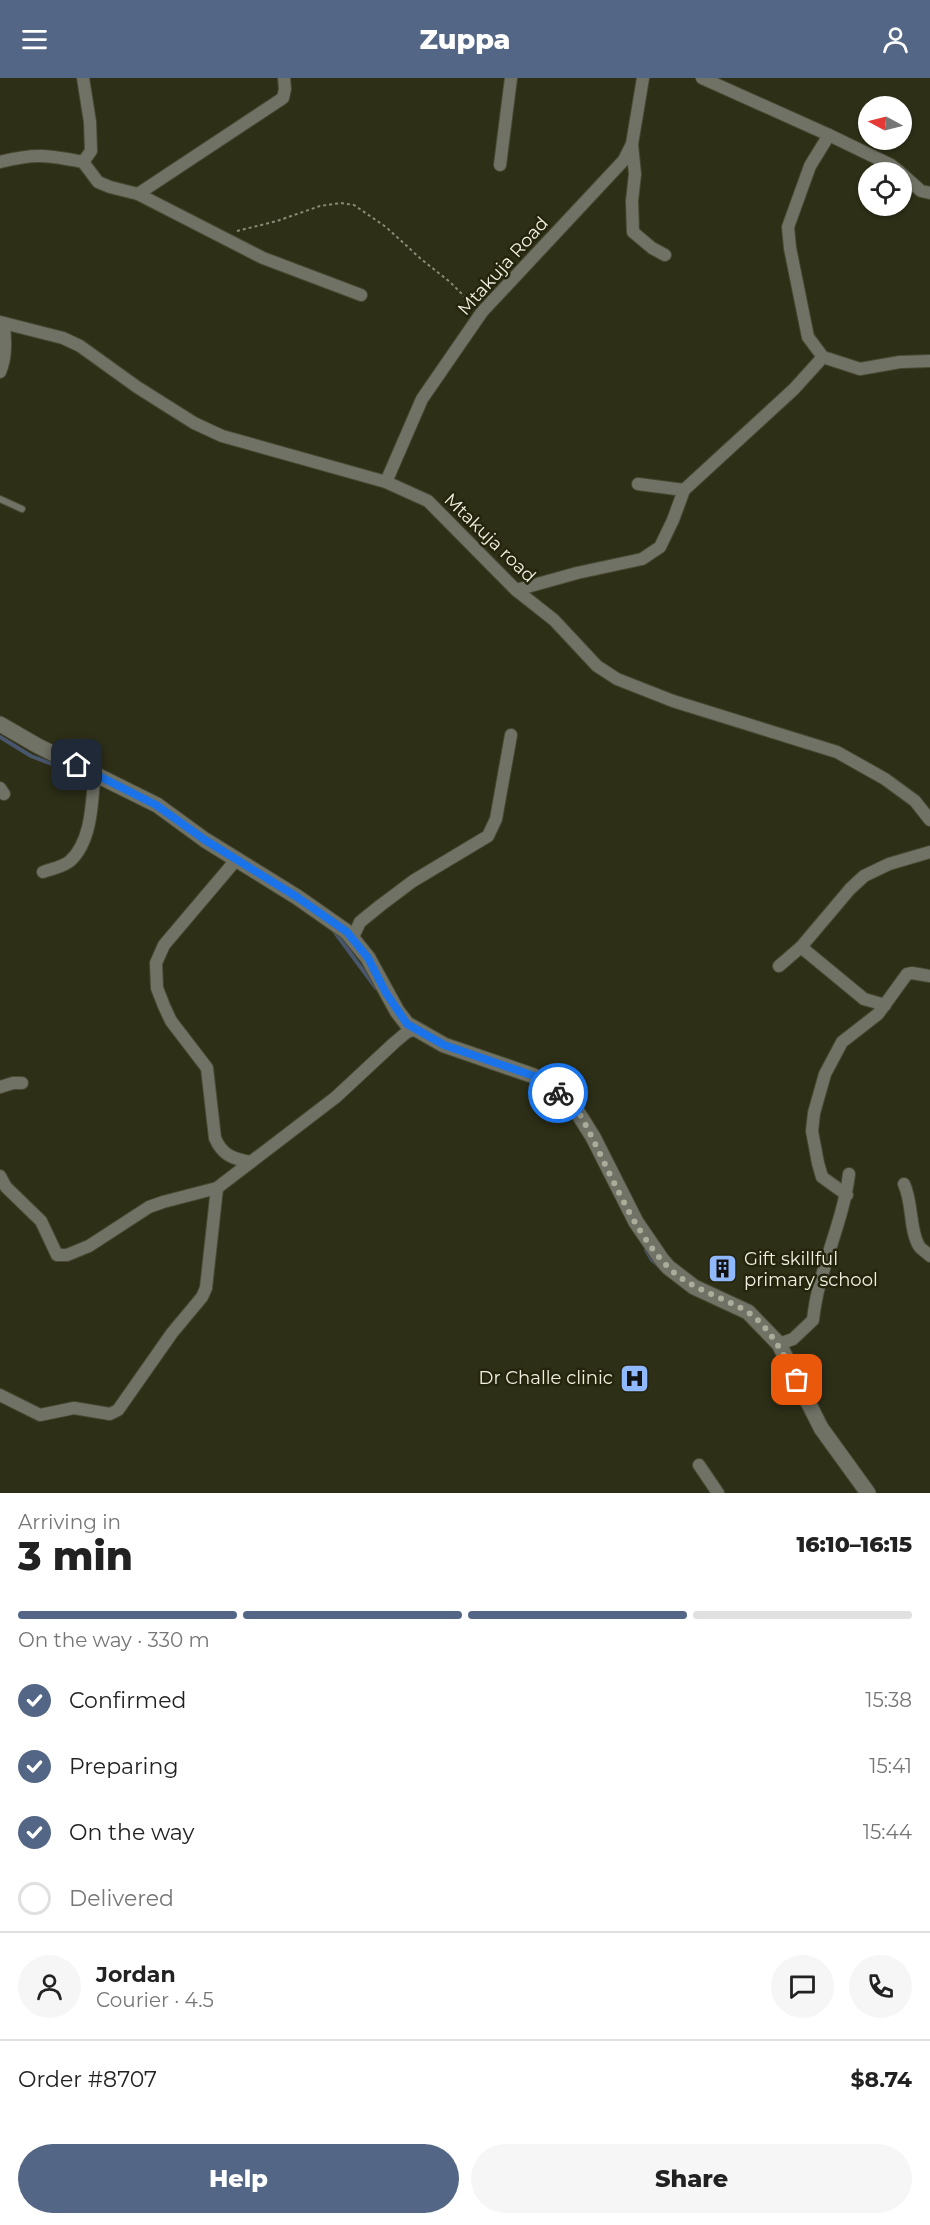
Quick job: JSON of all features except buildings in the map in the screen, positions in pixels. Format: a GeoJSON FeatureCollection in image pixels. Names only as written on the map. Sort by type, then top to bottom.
{"type":"FeatureCollection","features":[{"type":"Feature","properties":{"kind":"street"},"geometry":{"type":"LineString","coordinates":[[83,78],[90,122],[91,151],[83,162]]}},
{"type":"Feature","properties":{"kind":"street"},"geometry":{"type":"LineString","coordinates":[[138,194],[283,98],[284,78]]}},
{"type":"Feature","properties":{"kind":"street"},"geometry":{"type":"LineString","coordinates":[[500,165],[512,78]]}},
{"type":"Feature","properties":{"kind":"street","name":"Mtakuja Road"},"geometry":{"type":"LineString","coordinates":[[386,482],[422,399],[482,312],[624,160],[632,144],[643,78]]}},
{"type":"Feature","properties":{"kind":"street"},"geometry":{"type":"LineString","coordinates":[[702,78],[885,162]]}},
{"type":"Feature","properties":{"kind":"street"},"geometry":{"type":"LineString","coordinates":[[829,135],[810,166],[788,227],[808,337],[823,357],[860,369],[900,362],[930,361]]}},
{"type":"Feature","properties":{"kind":"street"},"geometry":{"type":"LineString","coordinates":[[632,144],[635,174],[632,201],[633,232],[664,255]]}},
{"type":"Feature","properties":{"kind":"street"},"geometry":{"type":"LineString","coordinates":[[0,162],[46,154],[83,162],[98,182],[138,194],[263,258],[361,295]]}},
{"type":"Feature","properties":{"kind":"street"},"geometry":{"type":"LineString","coordinates":[[912,183],[921,191],[930,193]]}},
{"type":"Feature","properties":{"kind":"street"},"geometry":{"type":"LineString","coordinates":[[0,372],[4,365],[6,349],[2,322]]}},
{"type":"Feature","properties":{"kind":"street","name":"Mtakuja road"},"geometry":{"type":"LineString","coordinates":[[2,322],[63,338],[80,346],[194,423],[222,436],[386,482],[428,501],[516,590],[554,620],[597,666],[617,679],[673,701],[837,752],[885,779],[915,801],[930,818]]}},
{"type":"Feature","properties":{"kind":"street"},"geometry":{"type":"LineString","coordinates":[[516,590],[577,573],[642,559],[660,547],[684,490],[794,389],[823,357]]}},
{"type":"Feature","properties":{"kind":"street"},"geometry":{"type":"LineString","coordinates":[[638,484],[684,490]]}},
{"type":"Feature","properties":{"kind":"street"},"geometry":{"type":"LineString","coordinates":[[0,724],[38,746],[156,805],[236,860],[297,897],[353,937],[407,1024],[444,1045],[534,1076],[571,1102],[593,1137],[636,1222],[668,1267],[694,1287],[748,1312],[779,1344],[821,1428],[868,1493]]}},
{"type":"Feature","properties":{"kind":"street"},"geometry":{"type":"LineString","coordinates":[[353,937],[360,922],[413,881],[488,836],[496,819],[511,735]]}},
{"type":"Feature","properties":{"kind":"street"},"geometry":{"type":"LineString","coordinates":[[43,872],[69,861],[84,840],[90,818],[96,775]]}},
{"type":"Feature","properties":{"kind":"street"},"geometry":{"type":"LineString","coordinates":[[779,966],[801,946],[864,876],[889,864],[930,852]]}},
{"type":"Feature","properties":{"kind":"street"},"geometry":{"type":"LineString","coordinates":[[236,860],[164,945],[156,963],[155,974],[159,995],[171,1021],[207,1068],[215,1138],[219,1147],[232,1158],[251,1162]]}},
{"type":"Feature","properties":{"kind":"street"},"geometry":{"type":"LineString","coordinates":[[801,946],[864,999],[885,1005]]}},
{"type":"Feature","properties":{"kind":"street"},"geometry":{"type":"LineString","coordinates":[[847,1195],[822,1177],[818,1163],[812,1120],[825,1074],[842,1042],[873,1018],[907,974],[930,976]]}},
{"type":"Feature","properties":{"kind":"street"},"geometry":{"type":"LineString","coordinates":[[0,1176],[6,1187],[41,1221],[54,1251],[62,1256],[71,1254],[89,1246],[148,1207],[217,1188],[336,1097],[407,1032],[416,1029]]}},
{"type":"Feature","properties":{"kind":"street"},"geometry":{"type":"LineString","coordinates":[[0,1087],[22,1083]]}},
{"type":"Feature","properties":{"kind":"street"},"geometry":{"type":"LineString","coordinates":[[779,1344],[793,1339],[813,1320],[815,1294],[826,1268],[847,1195],[849,1174]]}},
{"type":"Feature","properties":{"kind":"street"},"geometry":{"type":"LineString","coordinates":[[904,1184],[909,1195],[915,1235],[919,1246],[930,1256]]}},
{"type":"Feature","properties":{"kind":"street"},"geometry":{"type":"LineString","coordinates":[[0,1395],[40,1414],[74,1408],[110,1414],[118,1410],[172,1333],[202,1297],[206,1288],[217,1188]]}},
{"type":"Feature","properties":{"kind":"street"},"geometry":{"type":"LineString","coordinates":[[699,1465],[718,1493]]}},
{"type":"Feature","properties":{"kind":"lane"},"geometry":{"type":"LineString","coordinates":[[0,499],[22,509]]}},
{"type":"Feature","properties":{"kind":"path"},"geometry":{"type":"LineString","coordinates":[[220,236],[277,221],[320,206],[341,203],[354,205],[386,227],[482,312]]}},
{"type":"Feature","properties":{"kind":"waterway"},"geometry":{"type":"LineString","coordinates":[[0,737],[31,756],[75,773]]}},
{"type":"Feature","properties":{"kind":"waterway"},"geometry":{"type":"LineString","coordinates":[[334,931],[376,988]]}},
{"type":"Feature","properties":{"kind":"waterway"},"geometry":{"type":"LineString","coordinates":[[646,1250],[658,1265]]}},
{"type":"Feature","properties":{"kind":"way so far"},"geometry":{"type":"LineString","coordinates":[[558,1093],[571,1102],[578,1111],[624,1201],[662,1260],[694,1287],[748,1312],[779,1344],[797,1380]]}},
{"type":"Feature","properties":{"kind":"place","name":"Gift skillful primary school"},"geometry":{"type":"Point","coordinates":[723,1269]}},
{"type":"Feature","properties":{"kind":"place","name":"Dr Challe clinic"},"geometry":{"type":"Point","coordinates":[634,1378]}},
{"type":"Feature","properties":{"kind":"route"},"geometry":{"type":"LineString","coordinates":[[77,765],[156,805],[205,840],[297,897],[347,932],[368,958],[386,993],[407,1024],[444,1045],[534,1076],[558,1093]]}}]}
